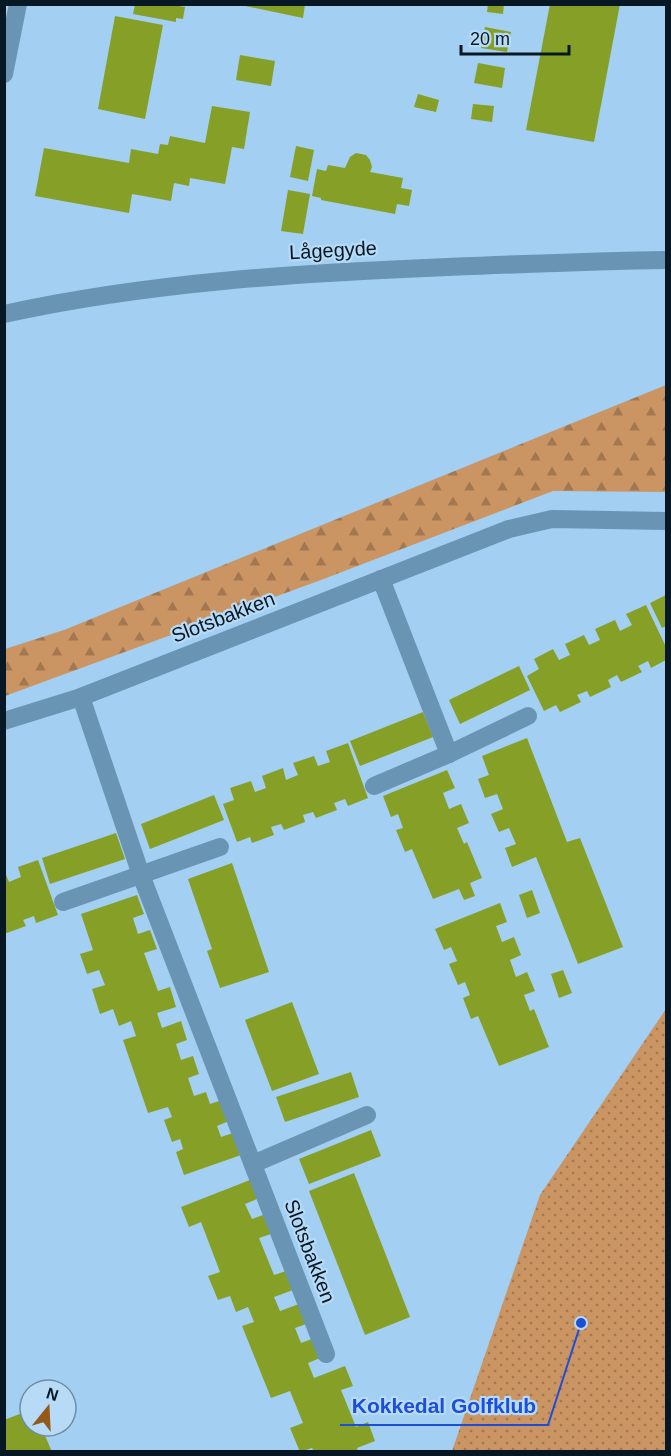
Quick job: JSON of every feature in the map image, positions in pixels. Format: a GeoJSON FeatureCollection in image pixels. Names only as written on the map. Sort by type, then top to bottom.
{"type":"FeatureCollection","features":[{"type":"Feature","properties":{"kind":"street"},"geometry":{"type":"LineString","coordinates":[[4,74],[18,4]]}},
{"type":"Feature","properties":{"kind":"street","name":"Lågegyde"},"geometry":{"type":"LineString","coordinates":[[4,314],[144,291],[264,277],[393,269],[666,260]]}},
{"type":"Feature","properties":{"kind":"street","name":"Slotsbakken"},"geometry":{"type":"LineString","coordinates":[[4,722],[81,697],[509,528],[552,519],[666,521]]}},
{"type":"Feature","properties":{"kind":"street"},"geometry":{"type":"LineString","coordinates":[[381,579],[449,754]]}},
{"type":"Feature","properties":{"kind":"street","name":"Slotsbakken"},"geometry":{"type":"LineString","coordinates":[[81,697],[141,875],[326,1354]]}},
{"type":"Feature","properties":{"kind":"street"},"geometry":{"type":"LineString","coordinates":[[374,786],[449,754],[528,716]]}},
{"type":"Feature","properties":{"kind":"street"},"geometry":{"type":"LineString","coordinates":[[63,902],[220,847]]}},
{"type":"Feature","properties":{"kind":"street"},"geometry":{"type":"LineString","coordinates":[[253,1164],[367,1115]]}},
{"type":"Feature","properties":{"kind":"green space"},"geometry":{"type":"Polygon","coordinates":[[[666,385],[666,492],[553,491],[321,580],[5,696],[5,649],[64,630],[666,385]]]}},
{"type":"Feature","properties":{"kind":"green space"},"geometry":{"type":"Polygon","coordinates":[[[666,1009],[666,1451],[452,1451],[540,1195],[666,1009]]]}},
{"type":"Feature","properties":{"kind":"building"},"geometry":{"type":"Polygon","coordinates":[[[135,4],[179,4],[185,7],[183,19],[176,18],[176,22],[133,14],[135,4]]]}},
{"type":"Feature","properties":{"kind":"building"},"geometry":{"type":"Polygon","coordinates":[[[236,4],[305,4],[303,18],[236,4]]]}},
{"type":"Feature","properties":{"kind":"building"},"geometry":{"type":"Polygon","coordinates":[[[488,4],[504,4],[503,14],[487,12],[488,4]]]}},
{"type":"Feature","properties":{"kind":"building"},"geometry":{"type":"Polygon","coordinates":[[[550,4],[620,4],[594,142],[526,130],[550,4]]]}},
{"type":"Feature","properties":{"kind":"building"},"geometry":{"type":"Polygon","coordinates":[[[115,16],[163,25],[145,119],[98,109],[115,16]]]}},
{"type":"Feature","properties":{"kind":"building"},"geometry":{"type":"Polygon","coordinates":[[[485,27],[511,32],[507,52],[481,48],[485,27]]]}},
{"type":"Feature","properties":{"kind":"building"},"geometry":{"type":"Polygon","coordinates":[[[240,55],[275,61],[271,86],[236,80],[240,55]]]}},
{"type":"Feature","properties":{"kind":"building"},"geometry":{"type":"Polygon","coordinates":[[[478,63],[505,68],[502,88],[474,83],[478,63]]]}},
{"type":"Feature","properties":{"kind":"building"},"geometry":{"type":"Polygon","coordinates":[[[418,94],[439,100],[436,112],[414,107],[418,94]]]}},
{"type":"Feature","properties":{"kind":"building"},"geometry":{"type":"Polygon","coordinates":[[[473,104],[494,106],[492,122],[471,119],[473,104]]]}},
{"type":"Feature","properties":{"kind":"building"},"geometry":{"type":"Polygon","coordinates":[[[212,106],[250,112],[244,149],[232,147],[225,184],[190,178],[189,186],[174,183],[171,201],[132,194],[129,213],[35,196],[44,148],[129,163],[131,149],[158,154],[160,144],[168,145],[170,136],[205,143],[212,106]]]}},
{"type":"Feature","properties":{"kind":"building"},"geometry":{"type":"Polygon","coordinates":[[[296,146],[314,150],[308,181],[290,177],[296,146]]]}},
{"type":"Feature","properties":{"kind":"building"},"geometry":{"type":"Polygon","coordinates":[[[356,153],[366,155],[370,160],[372,167],[370,172],[403,178],[401,188],[412,190],[409,206],[397,204],[395,214],[321,200],[321,198],[312,196],[317,169],[326,171],[328,165],[345,168],[350,157],[356,153]]]}},
{"type":"Feature","properties":{"kind":"building"},"geometry":{"type":"Polygon","coordinates":[[[288,190],[310,194],[303,234],[281,231],[288,190]]]}},
{"type":"Feature","properties":{"kind":"building"},"geometry":{"type":"Polygon","coordinates":[[[666,595],[666,626],[662,628],[650,603],[666,595]]]}},
{"type":"Feature","properties":{"kind":"building"},"geometry":{"type":"Polygon","coordinates":[[[646,605],[666,647],[666,660],[651,668],[648,661],[638,666],[642,672],[621,682],[617,675],[608,680],[611,687],[590,697],[587,691],[577,695],[581,702],[560,712],[556,705],[544,711],[527,676],[539,669],[534,659],[553,649],[559,660],[570,655],[565,644],[584,635],[589,645],[600,640],[595,629],[615,620],[620,631],[632,625],[626,614],[646,605]]]}},
{"type":"Feature","properties":{"kind":"building"},"geometry":{"type":"Polygon","coordinates":[[[519,666],[530,690],[460,724],[449,700],[519,666]]]}},
{"type":"Feature","properties":{"kind":"building"},"geometry":{"type":"Polygon","coordinates":[[[423,712],[433,737],[360,766],[350,741],[423,712]]]}},
{"type":"Feature","properties":{"kind":"building"},"geometry":{"type":"Polygon","coordinates":[[[527,738],[567,842],[580,838],[623,947],[578,964],[536,857],[512,867],[505,848],[516,844],[509,828],[499,832],[491,814],[503,809],[497,794],[485,798],[478,779],[489,775],[482,756],[527,738]]]}},
{"type":"Feature","properties":{"kind":"building"},"geometry":{"type":"Polygon","coordinates":[[[348,743],[368,798],[348,806],[345,799],[334,803],[337,810],[316,818],[313,812],[303,815],[305,822],[284,830],[281,824],[271,827],[274,835],[252,843],[250,837],[237,842],[223,804],[234,800],[230,788],[251,781],[255,792],[266,788],[262,776],[283,768],[286,780],[298,775],[293,763],[314,756],[318,766],[330,762],[326,751],[348,743]]]}},
{"type":"Feature","properties":{"kind":"building"},"geometry":{"type":"Polygon","coordinates":[[[447,770],[455,788],[443,793],[449,809],[461,804],[469,823],[457,828],[464,844],[467,842],[482,878],[470,883],[475,896],[464,900],[459,889],[433,899],[412,849],[405,852],[396,830],[403,828],[398,814],[391,817],[383,796],[447,770]]]}},
{"type":"Feature","properties":{"kind":"building"},"geometry":{"type":"Polygon","coordinates":[[[214,795],[224,820],[150,849],[141,824],[214,795]]]}},
{"type":"Feature","properties":{"kind":"building"},"geometry":{"type":"Polygon","coordinates":[[[116,833],[125,859],[50,884],[42,858],[116,833]]]}},
{"type":"Feature","properties":{"kind":"building"},"geometry":{"type":"Polygon","coordinates":[[[38,860],[58,915],[36,923],[34,916],[23,920],[26,926],[4,934],[4,870],[9,882],[21,877],[18,867],[38,860]]]}},
{"type":"Feature","properties":{"kind":"building"},"geometry":{"type":"Polygon","coordinates":[[[232,863],[269,972],[220,988],[207,951],[212,949],[188,879],[232,863]]]}},
{"type":"Feature","properties":{"kind":"building"},"geometry":{"type":"Polygon","coordinates":[[[532,890],[540,913],[527,918],[519,895],[532,890]]]}},
{"type":"Feature","properties":{"kind":"building"},"geometry":{"type":"Polygon","coordinates":[[[137,895],[144,914],[133,918],[138,934],[150,930],[157,949],[144,953],[158,991],[170,987],[176,1007],[157,1013],[162,1028],[181,1021],[187,1040],[176,1044],[181,1060],[193,1056],[199,1074],[188,1078],[194,1096],[206,1092],[210,1104],[222,1100],[229,1121],[217,1126],[221,1137],[233,1133],[241,1155],[184,1175],[176,1152],[183,1149],[180,1139],[172,1142],[164,1120],[172,1117],[168,1107],[148,1113],[123,1040],[136,1036],[131,1021],[119,1026],[113,1009],[100,1014],[92,989],[105,985],[99,970],[87,974],[80,954],[93,950],[81,914],[137,895]]]}},
{"type":"Feature","properties":{"kind":"building"},"geometry":{"type":"Polygon","coordinates":[[[500,903],[507,922],[496,926],[502,942],[514,937],[521,955],[510,960],[516,977],[527,972],[535,991],[524,995],[530,1011],[534,1009],[549,1047],[499,1066],[478,1016],[471,1019],[463,998],[470,995],[465,982],[458,985],[449,964],[457,961],[451,947],[444,950],[435,929],[500,903]]]}},
{"type":"Feature","properties":{"kind":"building"},"geometry":{"type":"Polygon","coordinates":[[[563,970],[572,993],[559,998],[551,974],[563,970]]]}},
{"type":"Feature","properties":{"kind":"building"},"geometry":{"type":"Polygon","coordinates":[[[292,1002],[319,1074],[272,1091],[245,1020],[292,1002]]]}},
{"type":"Feature","properties":{"kind":"building"},"geometry":{"type":"Polygon","coordinates":[[[351,1072],[359,1097],[285,1122],[276,1097],[351,1072]]]}},
{"type":"Feature","properties":{"kind":"building"},"geometry":{"type":"Polygon","coordinates":[[[371,1130],[381,1156],[309,1184],[299,1159],[371,1130]]]}},
{"type":"Feature","properties":{"kind":"building"},"geometry":{"type":"Polygon","coordinates":[[[354,1173],[410,1317],[365,1335],[309,1191],[354,1173]]]}},
{"type":"Feature","properties":{"kind":"building"},"geometry":{"type":"Polygon","coordinates":[[[250,1180],[257,1199],[245,1204],[252,1219],[263,1215],[271,1234],[259,1238],[274,1275],[286,1271],[293,1290],[274,1297],[280,1311],[299,1304],[306,1324],[295,1328],[301,1343],[312,1339],[320,1358],[308,1363],[314,1378],[345,1366],[353,1386],[341,1390],[356,1427],[368,1422],[375,1441],[357,1448],[358,1452],[314,1452],[312,1448],[300,1452],[290,1428],[303,1423],[290,1391],[271,1398],[242,1326],[254,1322],[248,1307],[236,1312],[230,1296],[218,1300],[208,1276],[220,1272],[201,1222],[189,1227],[181,1207],[250,1180]]]}},
{"type":"Feature","properties":{"kind":"building"},"geometry":{"type":"Polygon","coordinates":[[[18,1415],[18,1438],[46,1438],[52,1452],[4,1452],[4,1420],[18,1415]]]}},
{"type":"Feature","properties":{"kind":"place","name":"Kokkedal Golfklub"},"geometry":{"type":"Point","coordinates":[581,1323]}}]}
